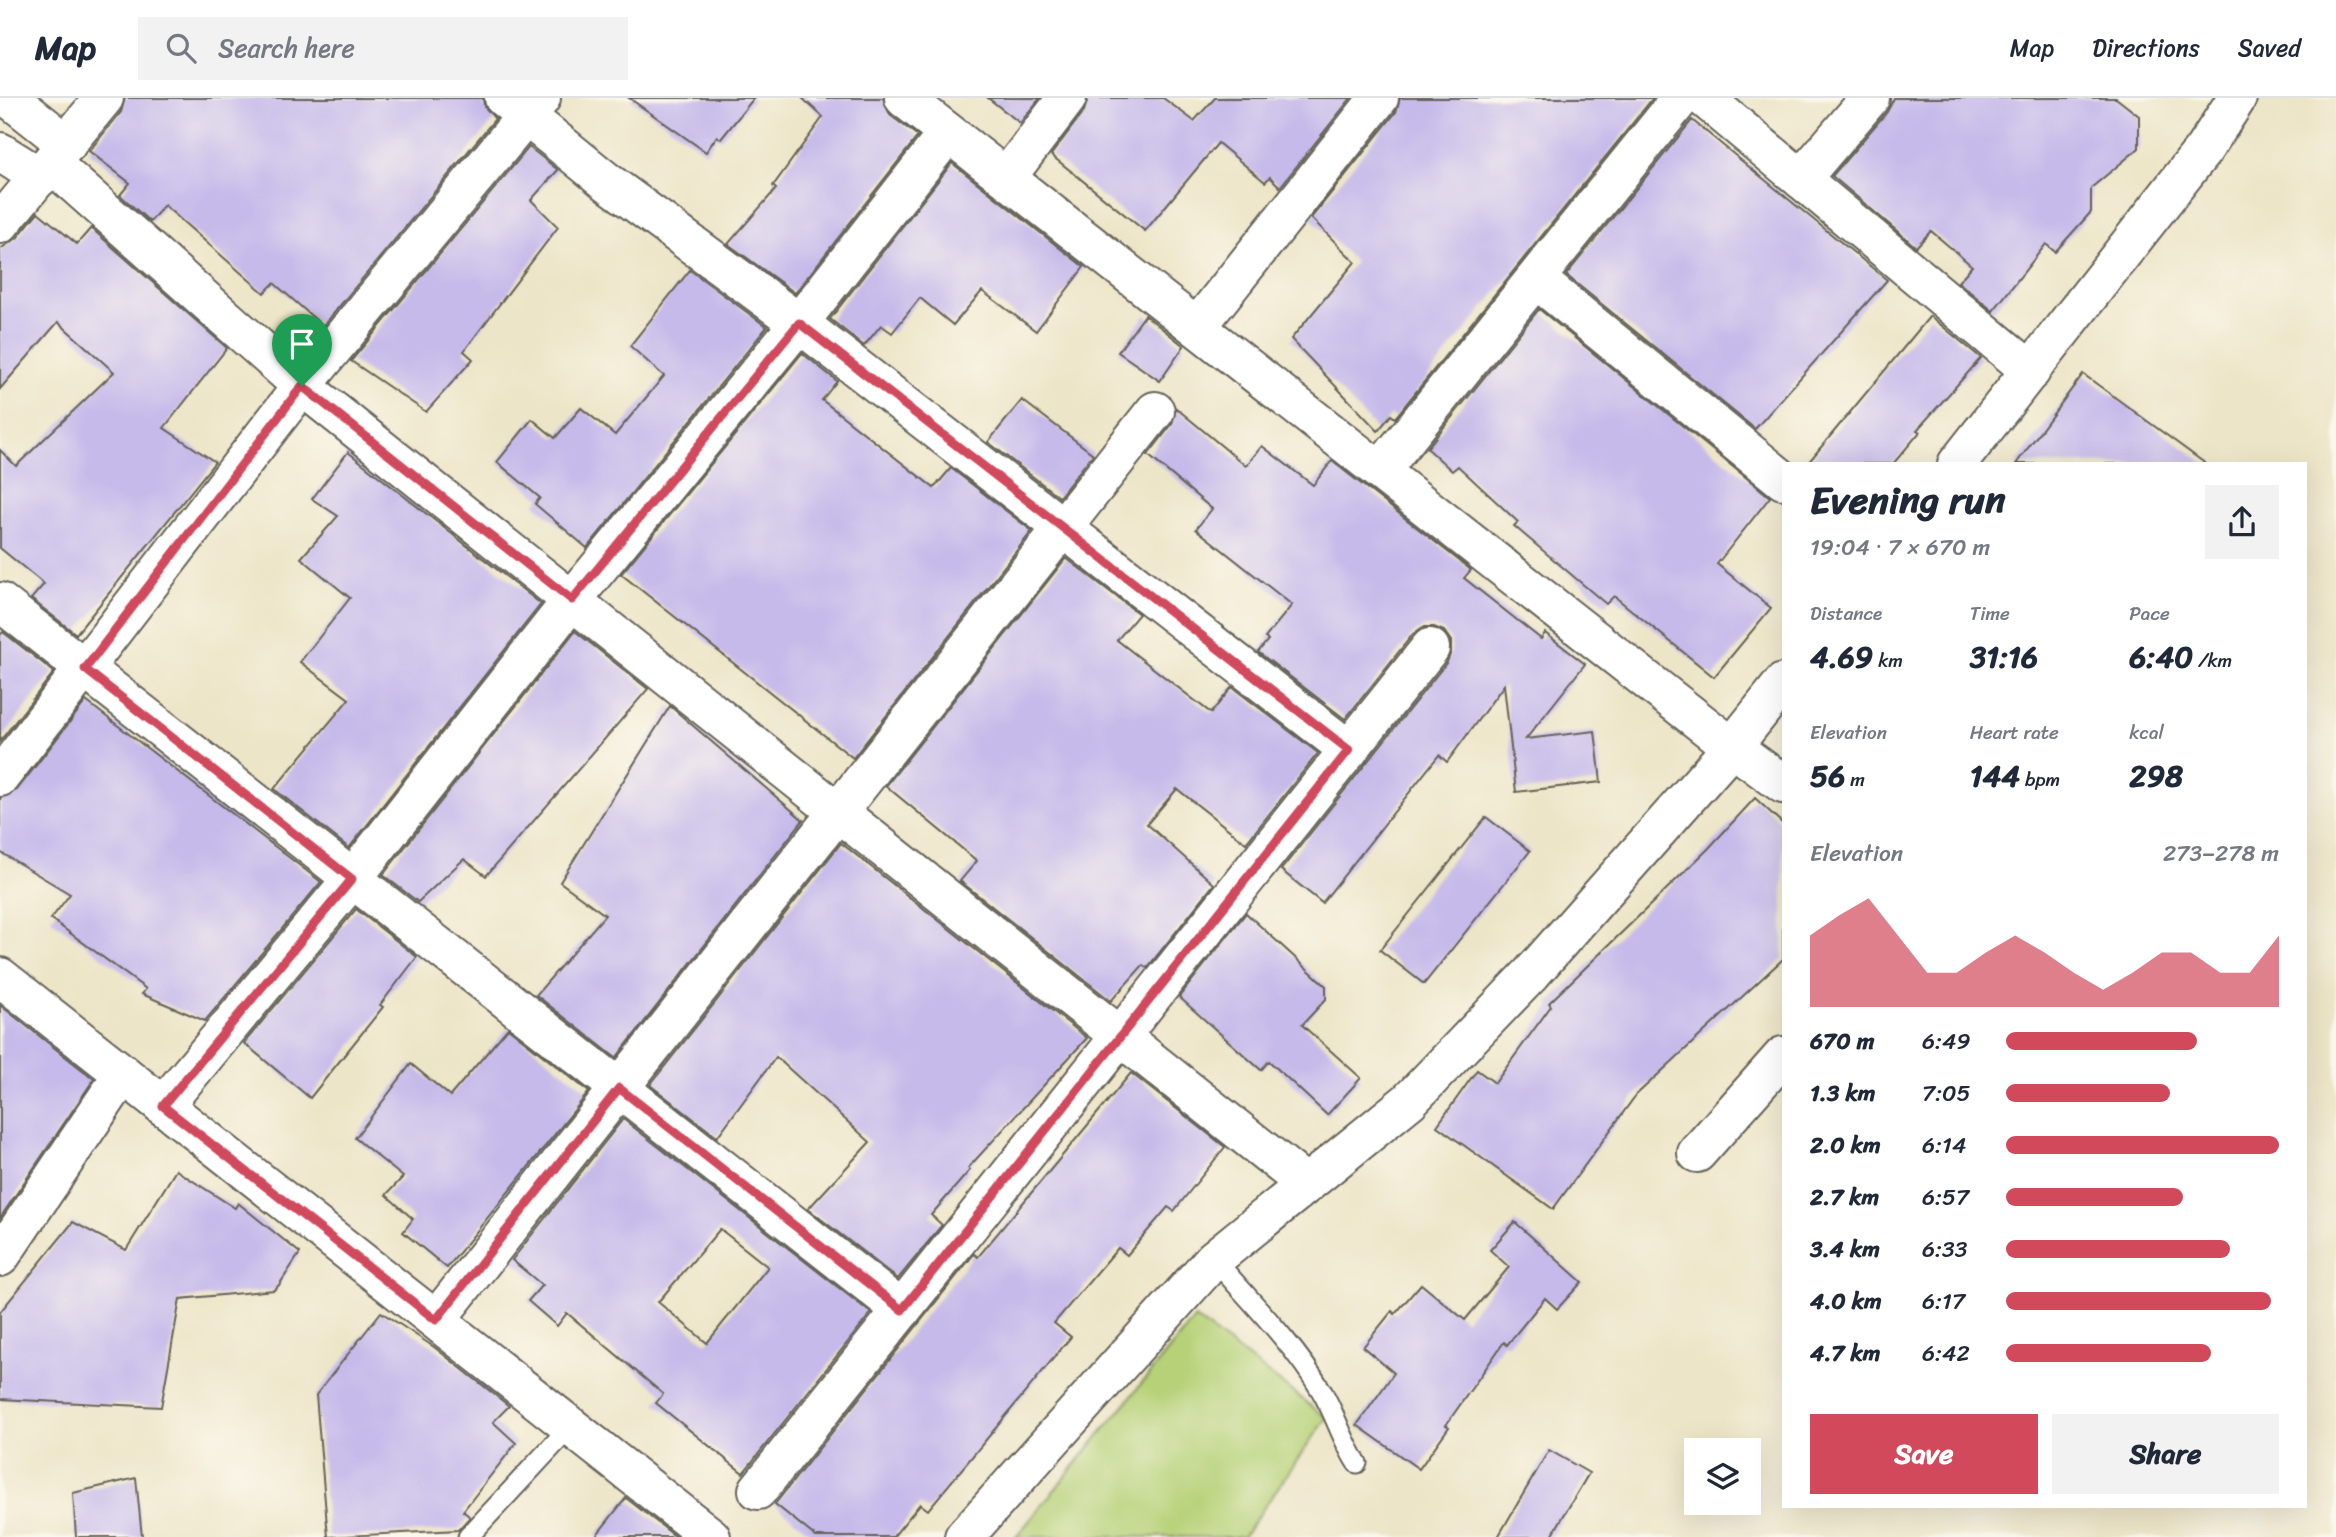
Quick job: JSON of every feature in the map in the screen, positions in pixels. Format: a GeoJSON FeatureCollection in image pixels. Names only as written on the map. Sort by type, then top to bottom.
{"type":"FeatureCollection","features":[{"type":"Feature","properties":{"kind":"street"},"geometry":{"type":"LineString","coordinates":[[9,98],[53,162],[302,386],[1306,1184]]}},
{"type":"Feature","properties":{"kind":"street"},"geometry":{"type":"LineString","coordinates":[[0,224],[104,98]]}},
{"type":"Feature","properties":{"kind":"street"},"geometry":{"type":"LineString","coordinates":[[904,98],[1732,747],[1782,783]]}},
{"type":"Feature","properties":{"kind":"street"},"geometry":{"type":"LineString","coordinates":[[1006,178],[1068,98]]}},
{"type":"Feature","properties":{"kind":"street"},"geometry":{"type":"LineString","coordinates":[[1197,327],[1379,98]]}},
{"type":"Feature","properties":{"kind":"street"},"geometry":{"type":"LineString","coordinates":[[1380,471],[1681,98]]}},
{"type":"Feature","properties":{"kind":"street"},"geometry":{"type":"LineString","coordinates":[[1704,98],[2032,370]]}},
{"type":"Feature","properties":{"kind":"street"},"geometry":{"type":"LineString","coordinates":[[1801,179],[1870,98]]}},
{"type":"Feature","properties":{"kind":"street"},"geometry":{"type":"LineString","coordinates":[[1959,462],[2204,149],[2237,98]]}},
{"type":"Feature","properties":{"kind":"street"},"geometry":{"type":"LineString","coordinates":[[0,777],[524,104],[606,181],[799,323],[1064,526],[1349,750]]}},
{"type":"Feature","properties":{"kind":"street"},"geometry":{"type":"LineString","coordinates":[[163,1106],[352,879],[572,600],[799,323],[948,133]]}},
{"type":"Feature","properties":{"kind":"street"},"geometry":{"type":"LineString","coordinates":[[0,152],[53,162]]}},
{"type":"Feature","properties":{"kind":"street"},"geometry":{"type":"LineString","coordinates":[[1535,279],[1782,479]]}},
{"type":"Feature","properties":{"kind":"street"},"geometry":{"type":"LineString","coordinates":[[436,1320],[1155,411]]}},
{"type":"Feature","properties":{"kind":"street"},"geometry":{"type":"LineString","coordinates":[[0,602],[902,1310]]}},
{"type":"Feature","properties":{"kind":"street"},"geometry":{"type":"LineString","coordinates":[[758,1490],[1430,648]]}},
{"type":"Feature","properties":{"kind":"street"},"geometry":{"type":"LineString","coordinates":[[964,1537],[1214,1259],[1409,1101],[1531,974],[1732,747],[1782,684]]}},
{"type":"Feature","properties":{"kind":"street"},"geometry":{"type":"LineString","coordinates":[[0,977],[711,1537]]}},
{"type":"Feature","properties":{"kind":"street"},"geometry":{"type":"LineString","coordinates":[[1697,1153],[1782,1057]]}},
{"type":"Feature","properties":{"kind":"street"},"geometry":{"type":"LineString","coordinates":[[0,1257],[123,1074]]}},
{"type":"Feature","properties":{"kind":"lane"},"geometry":{"type":"LineString","coordinates":[[1214,1259],[1298,1356],[1322,1392],[1345,1445],[1357,1463]]}},
{"type":"Feature","properties":{"kind":"lane"},"geometry":{"type":"LineString","coordinates":[[468,1537],[570,1426]]}},
{"type":"Feature","properties":{"kind":"green space"},"geometry":{"type":"Polygon","coordinates":[[[1195,1318],[1327,1418],[1243,1537],[1016,1537],[1195,1318]]]}},
{"type":"Feature","properties":{"kind":"building"},"geometry":{"type":"Polygon","coordinates":[[[125,98],[483,98],[484,106],[495,119],[323,326],[274,283],[264,293],[164,205],[150,222],[120,195],[130,183],[89,151],[121,112],[125,98]]]}},
{"type":"Feature","properties":{"kind":"building"},"geometry":{"type":"Polygon","coordinates":[[[629,98],[754,98],[721,139],[717,136],[706,152],[629,98]]]}},
{"type":"Feature","properties":{"kind":"building"},"geometry":{"type":"Polygon","coordinates":[[[802,98],[883,98],[890,115],[918,136],[795,293],[728,244],[776,189],[773,186],[823,117],[802,98]]]}},
{"type":"Feature","properties":{"kind":"building"},"geometry":{"type":"Polygon","coordinates":[[[988,98],[1040,98],[1020,123],[988,98]]]}},
{"type":"Feature","properties":{"kind":"building"},"geometry":{"type":"Polygon","coordinates":[[[1088,98],[1163,98],[1194,121],[1215,98],[1351,98],[1280,187],[1270,177],[1265,182],[1218,143],[1145,231],[1051,155],[1084,111],[1088,98]]]}},
{"type":"Feature","properties":{"kind":"building"},"geometry":{"type":"Polygon","coordinates":[[[1400,98],[1653,98],[1395,418],[1391,415],[1378,431],[1291,339],[1355,262],[1311,218],[1396,112],[1400,98]]]}},
{"type":"Feature","properties":{"kind":"building"},"geometry":{"type":"Polygon","coordinates":[[[1894,98],[2116,98],[2139,116],[2139,148],[2091,188],[2091,212],[2055,252],[2046,244],[1993,311],[1958,282],[1972,266],[1931,231],[1916,247],[1832,176],[1887,112],[1894,98]]]}},
{"type":"Feature","properties":{"kind":"building"},"geometry":{"type":"Polygon","coordinates":[[[1692,120],[1887,280],[1755,429],[1566,275],[1692,120]]]}},
{"type":"Feature","properties":{"kind":"building"},"geometry":{"type":"Polygon","coordinates":[[[529,147],[558,170],[531,200],[558,227],[464,351],[473,359],[426,412],[351,361],[529,147]]]}},
{"type":"Feature","properties":{"kind":"building"},"geometry":{"type":"Polygon","coordinates":[[[952,163],[1084,267],[1036,331],[982,291],[953,325],[920,298],[892,333],[881,325],[864,346],[830,319],[952,163]]]}},
{"type":"Feature","properties":{"kind":"building"},"geometry":{"type":"Polygon","coordinates":[[[38,212],[77,244],[91,228],[227,348],[164,428],[215,462],[76,634],[31,599],[44,584],[0,548],[0,450],[16,466],[114,372],[58,322],[0,389],[0,249],[17,238],[38,212]]]}},
{"type":"Feature","properties":{"kind":"building"},"geometry":{"type":"Polygon","coordinates":[[[690,270],[767,327],[587,548],[535,504],[540,498],[497,462],[532,419],[555,438],[581,408],[615,435],[664,376],[630,346],[690,270]]]}},
{"type":"Feature","properties":{"kind":"building"},"geometry":{"type":"Polygon","coordinates":[[[1539,309],[1770,497],[1717,564],[1771,608],[1714,677],[1614,596],[1606,604],[1514,526],[1518,522],[1458,466],[1452,471],[1427,448],[1539,309]]]}},
{"type":"Feature","properties":{"kind":"building"},"geometry":{"type":"Polygon","coordinates":[[[1145,315],[1184,346],[1160,381],[1118,352],[1145,315]]]}},
{"type":"Feature","properties":{"kind":"building"},"geometry":{"type":"Polygon","coordinates":[[[1930,316],[1981,358],[1917,430],[1920,432],[1895,462],[1809,462],[1930,316]]]}},
{"type":"Feature","properties":{"kind":"building"},"geometry":{"type":"Polygon","coordinates":[[[802,353],[837,381],[822,400],[934,488],[951,468],[1032,531],[853,758],[621,574],[802,353]]]}},
{"type":"Feature","properties":{"kind":"building"},"geometry":{"type":"Polygon","coordinates":[[[2083,374],[2203,462],[2017,462],[2083,374]]]}},
{"type":"Feature","properties":{"kind":"building"},"geometry":{"type":"Polygon","coordinates":[[[1022,400],[1093,454],[1059,497],[988,442],[1022,400]]]}},
{"type":"Feature","properties":{"kind":"building"},"geometry":{"type":"Polygon","coordinates":[[[1176,408],[1246,466],[1262,446],[1313,485],[1332,461],[1471,570],[1464,578],[1541,639],[1545,633],[1585,664],[1526,739],[1595,731],[1601,782],[1516,792],[1504,685],[1447,762],[1439,755],[1322,903],[1281,870],[1447,662],[1451,641],[1444,631],[1434,627],[1423,627],[1413,634],[1345,719],[1258,652],[1268,640],[1265,638],[1292,605],[1196,529],[1212,509],[1148,455],[1172,424],[1176,408]]]}},
{"type":"Feature","properties":{"kind":"building"},"geometry":{"type":"Polygon","coordinates":[[[348,452],[541,604],[349,848],[274,789],[349,699],[300,662],[350,598],[301,558],[338,516],[312,499],[348,452]]]}},
{"type":"Feature","properties":{"kind":"building"},"geometry":{"type":"Polygon","coordinates":[[[1066,558],[1139,614],[1117,640],[1211,713],[1232,687],[1318,753],[1246,843],[1177,789],[1147,824],[1214,884],[1147,968],[1143,965],[1111,1001],[960,881],[977,861],[886,786],[1066,558]]]}},
{"type":"Feature","properties":{"kind":"building"},"geometry":{"type":"Polygon","coordinates":[[[575,631],[648,689],[486,876],[464,859],[418,902],[383,875],[575,631]]]}},
{"type":"Feature","properties":{"kind":"building"},"geometry":{"type":"Polygon","coordinates":[[[3,632],[54,672],[0,741],[0,635],[3,632]]]}},
{"type":"Feature","properties":{"kind":"building"},"geometry":{"type":"Polygon","coordinates":[[[86,701],[321,882],[205,1021],[142,994],[146,989],[51,919],[70,894],[0,852],[0,798],[17,790],[86,701]]]}},
{"type":"Feature","properties":{"kind":"building"},"geometry":{"type":"Polygon","coordinates":[[[670,706],[803,820],[616,1058],[536,995],[605,915],[560,882],[670,706]]]}},
{"type":"Feature","properties":{"kind":"building"},"geometry":{"type":"Polygon","coordinates":[[[1755,798],[1782,823],[1782,960],[1636,1095],[1553,1209],[1437,1126],[1477,1070],[1495,1083],[1551,1006],[1549,1003],[1708,849],[1755,798]]]}},
{"type":"Feature","properties":{"kind":"building"},"geometry":{"type":"Polygon","coordinates":[[[1486,817],[1530,851],[1424,984],[1380,950],[1486,817]]]}},
{"type":"Feature","properties":{"kind":"building"},"geometry":{"type":"Polygon","coordinates":[[[841,843],[1087,1038],[968,1168],[970,1170],[931,1215],[942,1225],[898,1279],[808,1209],[870,1142],[776,1057],[717,1137],[650,1085],[841,843]]]}},
{"type":"Feature","properties":{"kind":"building"},"geometry":{"type":"Polygon","coordinates":[[[356,909],[417,957],[380,1005],[383,1007],[310,1098],[244,1043],[356,909]]]}},
{"type":"Feature","properties":{"kind":"building"},"geometry":{"type":"Polygon","coordinates":[[[1246,913],[1326,986],[1326,999],[1302,1025],[1361,1078],[1327,1115],[1269,1061],[1261,1070],[1179,997],[1246,913]]]}},
{"type":"Feature","properties":{"kind":"building"},"geometry":{"type":"Polygon","coordinates":[[[0,1005],[94,1079],[0,1218],[0,1005]]]}},
{"type":"Feature","properties":{"kind":"building"},"geometry":{"type":"Polygon","coordinates":[[[508,1028],[589,1092],[447,1268],[403,1232],[413,1219],[386,1195],[403,1177],[355,1138],[411,1064],[450,1096],[508,1028]]]}},
{"type":"Feature","properties":{"kind":"building"},"geometry":{"type":"Polygon","coordinates":[[[1131,1073],[1225,1147],[1174,1211],[1168,1207],[1127,1255],[1118,1248],[1054,1323],[1071,1337],[928,1510],[920,1504],[893,1537],[816,1537],[775,1504],[974,1254],[978,1257],[1131,1073]]]}},
{"type":"Feature","properties":{"kind":"building"},"geometry":{"type":"Polygon","coordinates":[[[623,1119],[871,1313],[743,1473],[656,1403],[663,1394],[567,1313],[557,1326],[528,1301],[542,1285],[512,1260],[623,1119]],[[720,1229],[658,1302],[707,1343],[768,1267],[720,1229]]]}},
{"type":"Feature","properties":{"kind":"building"},"geometry":{"type":"Polygon","coordinates":[[[176,1170],[235,1208],[238,1203],[300,1253],[279,1285],[274,1290],[180,1299],[161,1407],[0,1399],[0,1312],[73,1222],[126,1250],[176,1170]]]}},
{"type":"Feature","properties":{"kind":"building"},"geometry":{"type":"Polygon","coordinates":[[[1515,1222],[1582,1282],[1557,1309],[1545,1298],[1507,1345],[1504,1342],[1419,1469],[1357,1425],[1394,1373],[1363,1347],[1392,1311],[1395,1314],[1421,1284],[1465,1320],[1509,1267],[1490,1250],[1515,1222]]]}},
{"type":"Feature","properties":{"kind":"building"},"geometry":{"type":"Polygon","coordinates":[[[381,1312],[434,1347],[509,1406],[493,1422],[516,1443],[463,1511],[470,1517],[458,1530],[328,1537],[316,1395],[381,1312]]]}},
{"type":"Feature","properties":{"kind":"building"},"geometry":{"type":"Polygon","coordinates":[[[1549,1450],[1589,1473],[1551,1537],[1498,1537],[1549,1450]]]}},
{"type":"Feature","properties":{"kind":"building"},"geometry":{"type":"Polygon","coordinates":[[[136,1478],[142,1537],[76,1537],[73,1493],[136,1478]]]}},
{"type":"Feature","properties":{"kind":"building"},"geometry":{"type":"Polygon","coordinates":[[[626,1498],[676,1537],[595,1537],[626,1498]]]}},
{"type":"Feature","properties":{"kind":"route"},"geometry":{"type":"LineString","coordinates":[[799,323],[1064,526],[1349,750],[902,1310],[619,1088],[436,1320],[163,1106],[352,879],[85,669],[302,386],[572,600],[799,323]]}}]}
